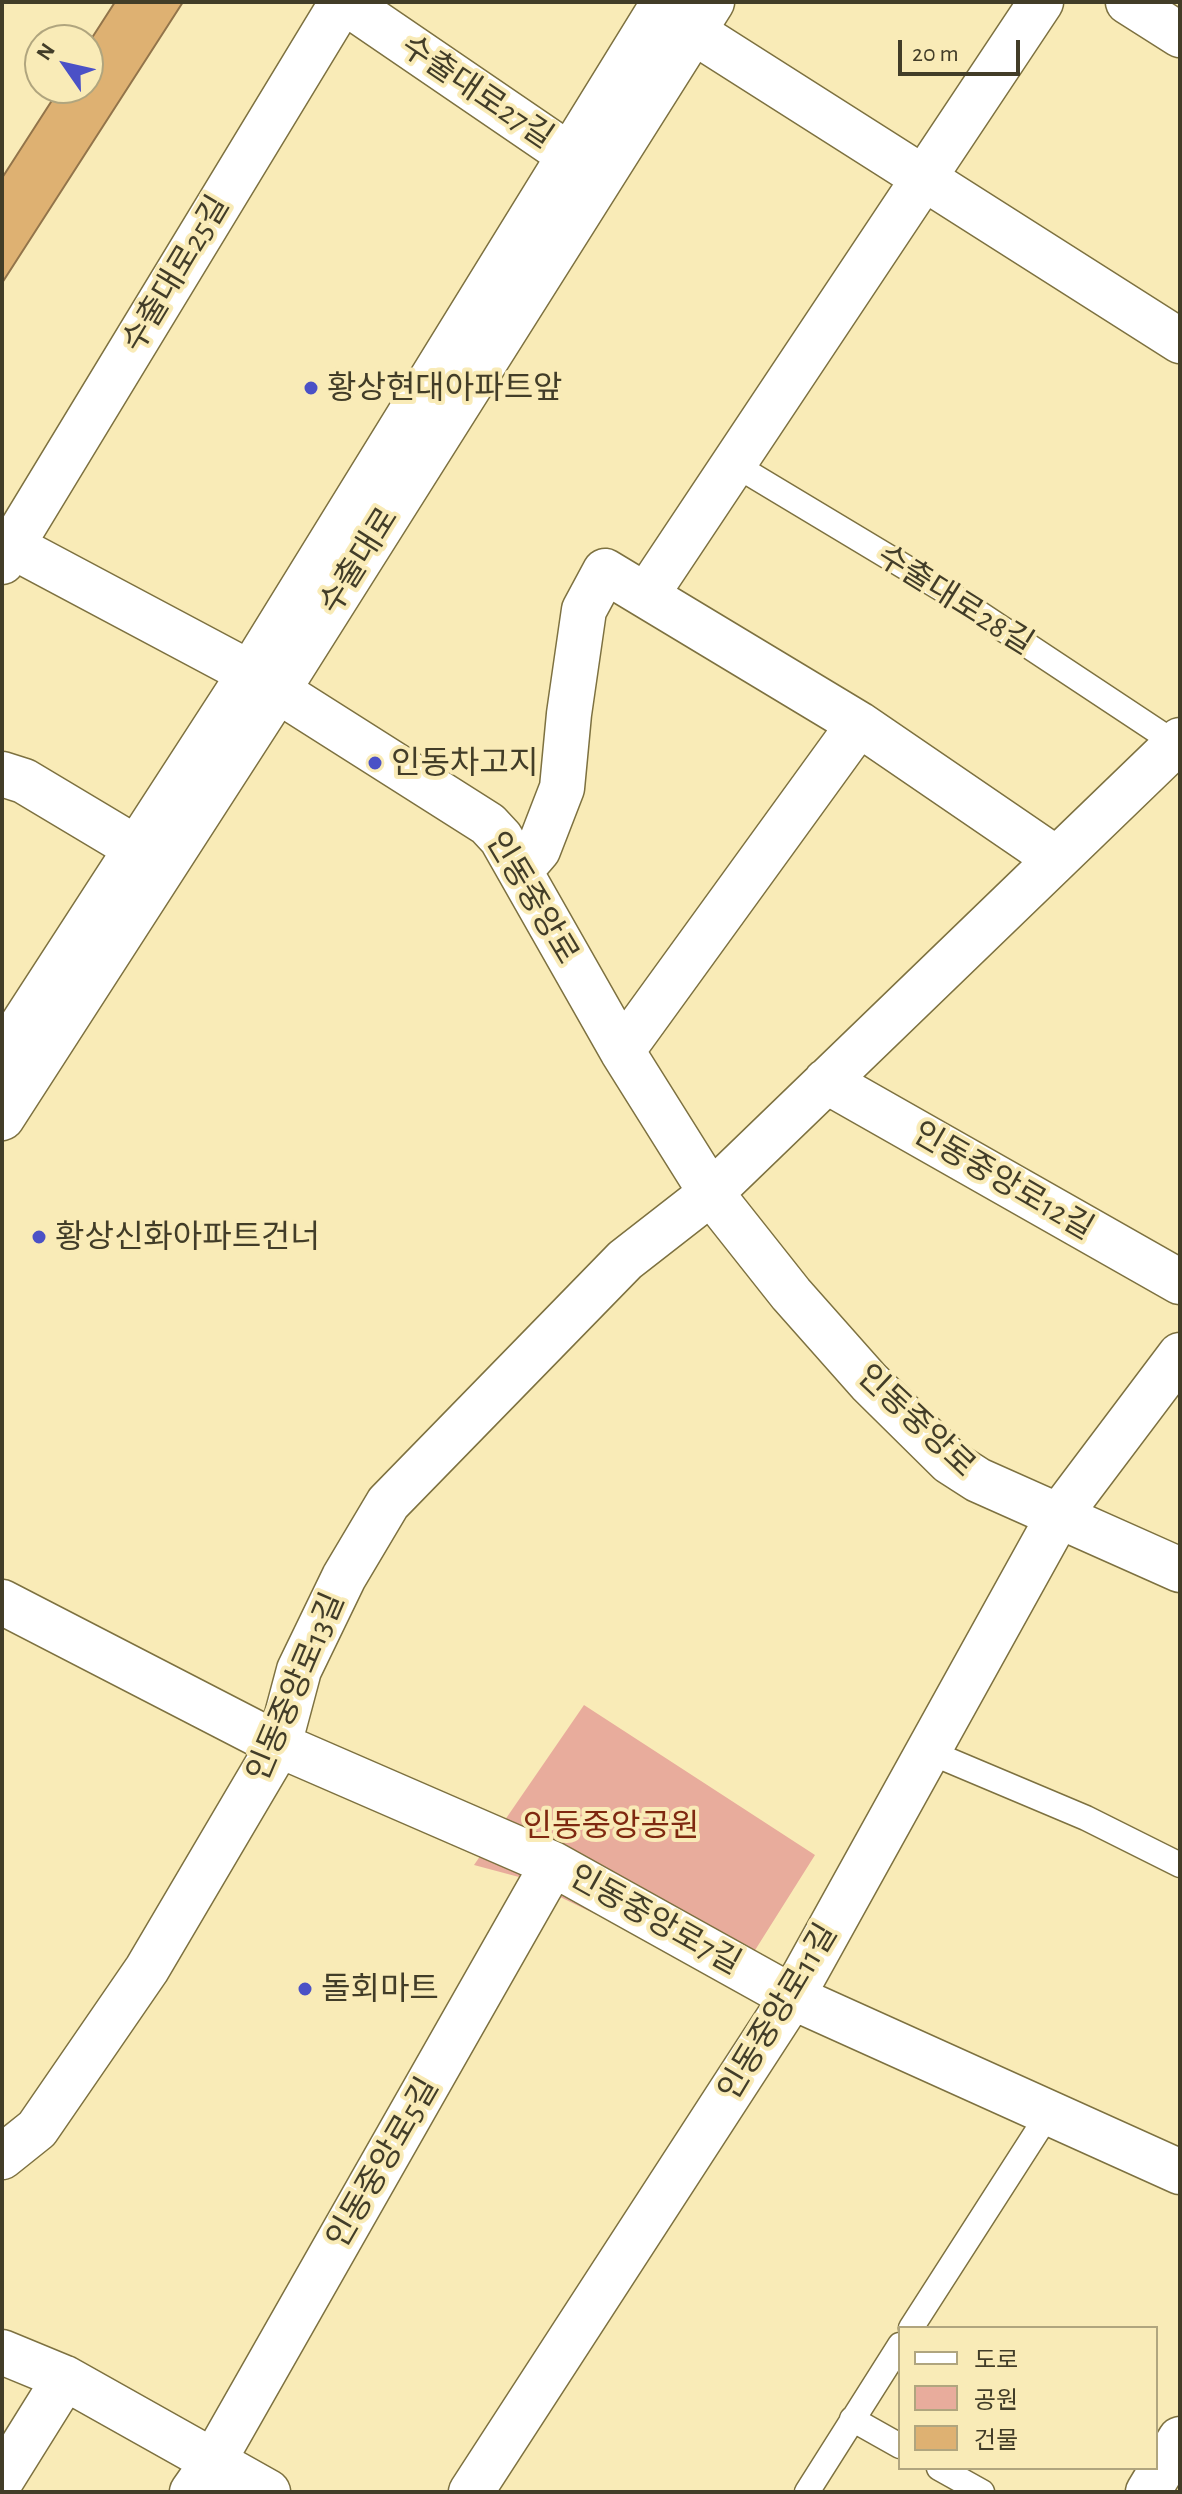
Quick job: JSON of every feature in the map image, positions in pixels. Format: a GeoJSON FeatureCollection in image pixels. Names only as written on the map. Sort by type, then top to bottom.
{"type":"FeatureCollection","features":[{"type":"Feature","properties":{"kind":"street","name":"수출대로27길"},"geometry":{"type":"LineString","coordinates":[[344,2],[569,155]]}},
{"type":"Feature","properties":{"kind":"street","name":"수출대로25길"},"geometry":{"type":"LineString","coordinates":[[264,681],[5,550],[344,2]]}},
{"type":"Feature","properties":{"kind":"street"},"geometry":{"type":"LineString","coordinates":[[647,594],[1041,2]]}},
{"type":"Feature","properties":{"kind":"street"},"geometry":{"type":"LineString","coordinates":[[1128,2],[1180,35]]}},
{"type":"Feature","properties":{"kind":"street","name":"수출대로"},"geometry":{"type":"LineString","coordinates":[[2,1118],[264,681],[569,155],[690,12]]}},
{"type":"Feature","properties":{"kind":"street","name":"수출대로"},"geometry":{"type":"LineString","coordinates":[[2,1056],[136,848],[264,681],[690,12]]}},
{"type":"Feature","properties":{"kind":"street"},"geometry":{"type":"LineString","coordinates":[[690,12],[924,176],[1180,341]]}},
{"type":"Feature","properties":{"kind":"street"},"geometry":{"type":"LineString","coordinates":[[520,871],[538,850],[562,788],[584,610],[605,571],[859,724],[1055,858]]}},
{"type":"Feature","properties":{"kind":"street","name":"인동중앙로"},"geometry":{"type":"LineString","coordinates":[[264,681],[473,813],[501,838],[622,1051],[711,1193],[820,1327],[869,1382],[950,1462],[978,1480],[1180,1570]]}},
{"type":"Feature","properties":{"kind":"street"},"geometry":{"type":"LineString","coordinates":[[622,1051],[859,724]]}},
{"type":"Feature","properties":{"kind":"street"},"geometry":{"type":"LineString","coordinates":[[711,1193],[1055,858],[1178,743]]}},
{"type":"Feature","properties":{"kind":"street"},"geometry":{"type":"LineString","coordinates":[[2,774],[24,781],[136,848]]}},
{"type":"Feature","properties":{"kind":"street","name":"인동중앙로12길"},"geometry":{"type":"LineString","coordinates":[[826,1081],[1180,1282]]}},
{"type":"Feature","properties":{"kind":"street","name":"인동중앙로13길"},"geometry":{"type":"LineString","coordinates":[[2,2157],[37,2129],[147,1969],[279,1745],[299,1670],[344,1577],[388,1503],[625,1260],[711,1193]]}},
{"type":"Feature","properties":{"kind":"street"},"geometry":{"type":"LineString","coordinates":[[1058,1517],[1180,1355]]}},
{"type":"Feature","properties":{"kind":"street","name":"인동중앙로11길"},"geometry":{"type":"LineString","coordinates":[[471,2492],[792,1997],[1058,1517]]}},
{"type":"Feature","properties":{"kind":"street","name":"인동중앙로7길"},"geometry":{"type":"LineString","coordinates":[[2,1602],[279,1745],[553,1864],[792,1997],[1180,2172]]}},
{"type":"Feature","properties":{"kind":"street","name":"인동중앙로5길"},"geometry":{"type":"LineString","coordinates":[[202,2477],[553,1864]]}},
{"type":"Feature","properties":{"kind":"street"},"geometry":{"type":"LineString","coordinates":[[2,2352],[65,2378],[202,2477],[268,2492]]}},
{"type":"Feature","properties":{"kind":"street"},"geometry":{"type":"LineString","coordinates":[[2,2479],[65,2378]]}},
{"type":"Feature","properties":{"kind":"street"},"geometry":{"type":"LineString","coordinates":[[1148,2492],[1180,2439]]}},
{"type":"Feature","properties":{"kind":"lane","name":"수출대로28길"},"geometry":{"type":"LineString","coordinates":[[732,463],[950,594],[1178,743]]}},
{"type":"Feature","properties":{"kind":"lane"},"geometry":{"type":"LineString","coordinates":[[927,1751],[1086,1818],[1180,1865]]}},
{"type":"Feature","properties":{"kind":"lane"},"geometry":{"type":"LineString","coordinates":[[912,2326],[1049,2113]]}},
{"type":"Feature","properties":{"kind":"lane"},"geometry":{"type":"LineString","coordinates":[[807,2492],[898,2348]]}},
{"type":"Feature","properties":{"kind":"lane"},"geometry":{"type":"LineString","coordinates":[[852,2419],[898,2445]]}},
{"type":"Feature","properties":{"kind":"lane"},"geometry":{"type":"LineString","coordinates":[[943,2470],[982,2492]]}},
{"type":"Feature","properties":{"kind":"green space","name":"인동중앙공원"},"geometry":{"type":"Polygon","coordinates":[[[584,1705],[815,1855],[735,1982],[519,1877],[474,1865],[584,1705]]]}},
{"type":"Feature","properties":{"kind":"building"},"geometry":{"type":"Polygon","coordinates":[[[115,2],[183,2],[2,283],[2,178],[50,104],[104,104],[104,24],[101,24],[115,2]]]}},
{"type":"Feature","properties":{"kind":"place","name":"황상현대아파트앞"},"geometry":{"type":"Point","coordinates":[311,388]}},
{"type":"Feature","properties":{"kind":"place","name":"인동차고지"},"geometry":{"type":"Point","coordinates":[375,763]}},
{"type":"Feature","properties":{"kind":"place","name":"황상신화아파트건너"},"geometry":{"type":"Point","coordinates":[39,1237]}},
{"type":"Feature","properties":{"kind":"place","name":"돌회마트"},"geometry":{"type":"Point","coordinates":[305,1989]}}]}
